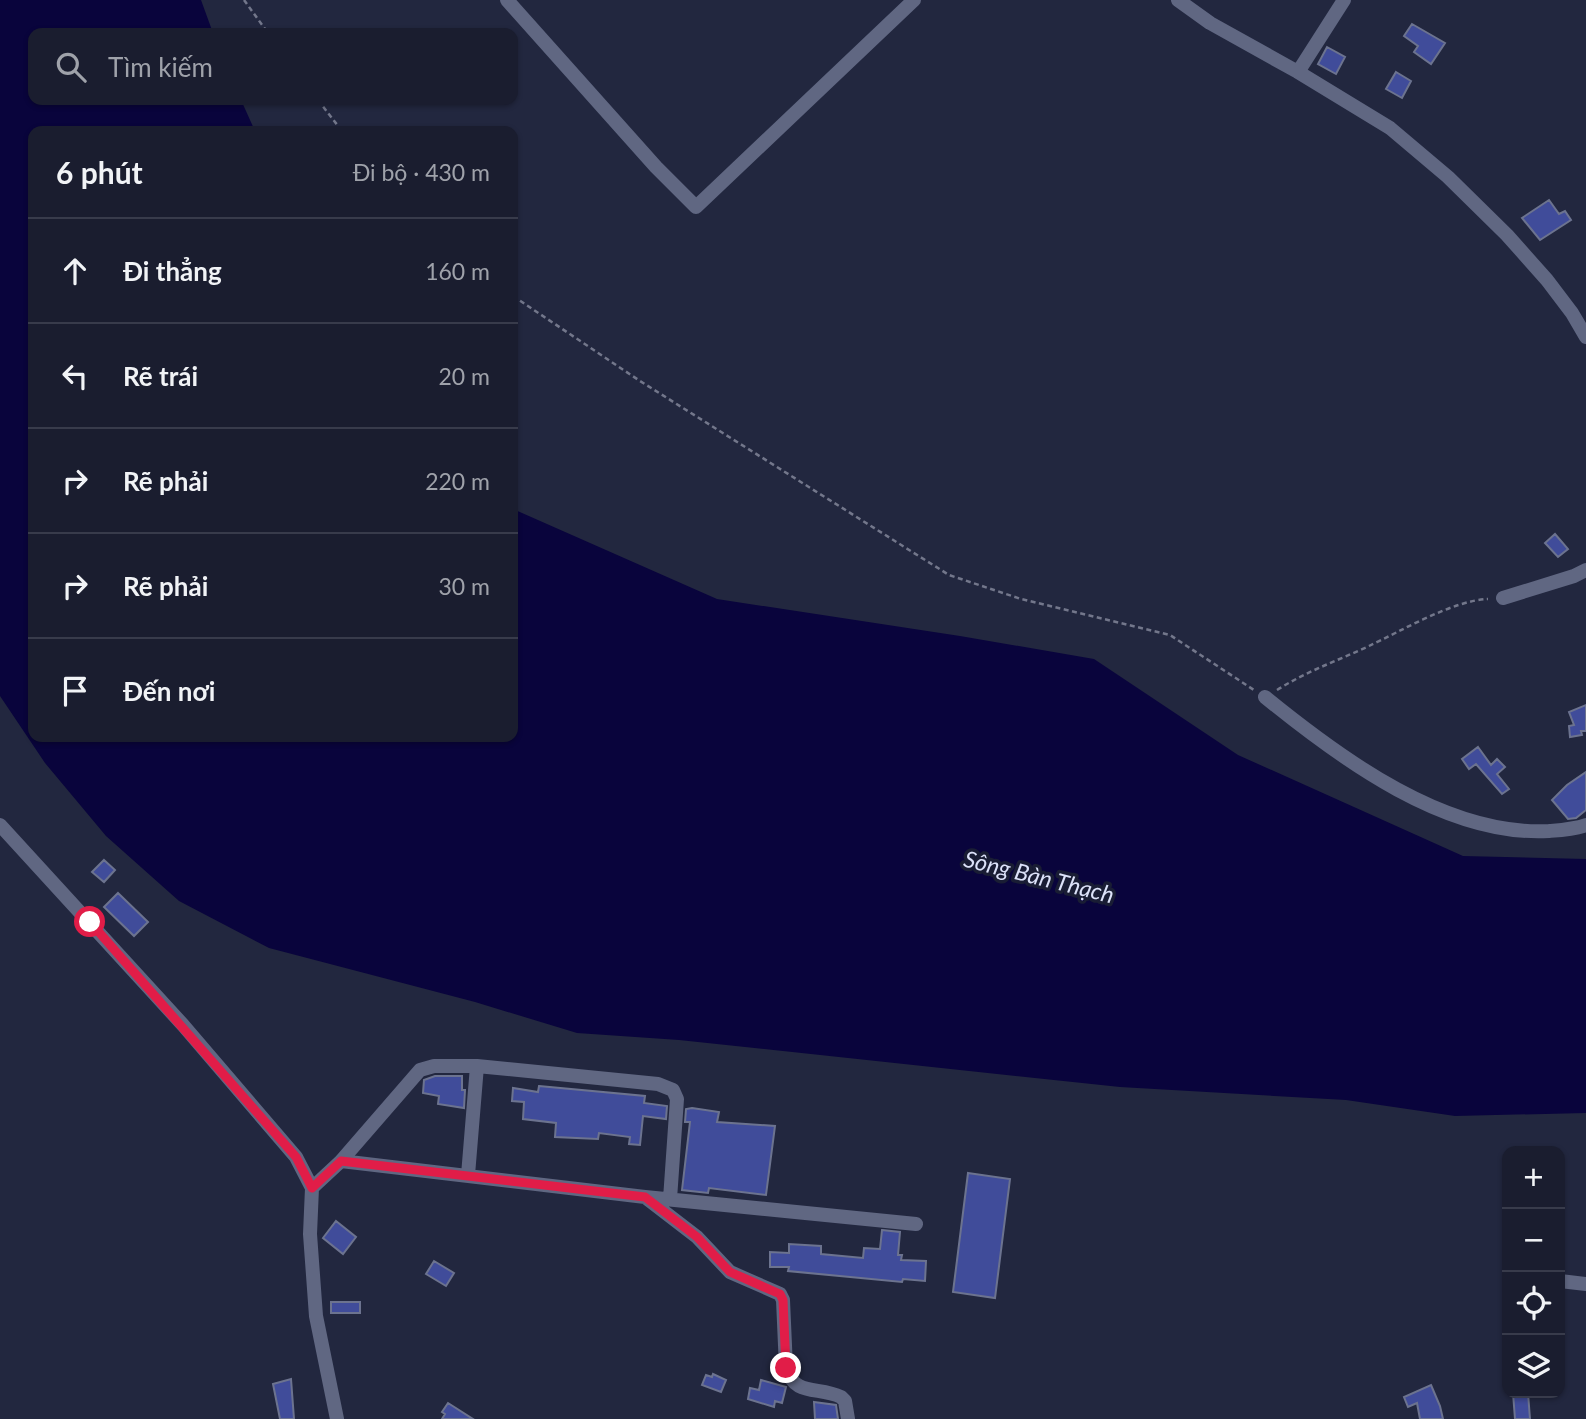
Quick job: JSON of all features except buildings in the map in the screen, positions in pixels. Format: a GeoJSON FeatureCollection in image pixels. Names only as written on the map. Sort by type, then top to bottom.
{"type":"FeatureCollection","features":[{"type":"Feature","properties":{"kind":"street"},"geometry":{"type":"LineString","coordinates":[[507,0],[656,167],[696,207],[914,0]]}},
{"type":"Feature","properties":{"kind":"street"},"geometry":{"type":"LineString","coordinates":[[1178,0],[1210,23],[1390,128],[1448,177],[1507,235],[1547,280],[1586,337]]}},
{"type":"Feature","properties":{"kind":"street"},"geometry":{"type":"LineString","coordinates":[[1298,72],[1344,0]]}},
{"type":"Feature","properties":{"kind":"street"},"geometry":{"type":"LineString","coordinates":[[1503,598],[1586,570]]}},
{"type":"Feature","properties":{"kind":"street"},"geometry":{"type":"LineString","coordinates":[[1265,697],[1322,743],[1418,800],[1480,825],[1527,832],[1557,831],[1586,825]]}},
{"type":"Feature","properties":{"kind":"street"},"geometry":{"type":"LineString","coordinates":[[0,825],[209,1055],[296,1157],[312,1188],[311,1246],[316,1316],[337,1419]]}},
{"type":"Feature","properties":{"kind":"street"},"geometry":{"type":"LineString","coordinates":[[312,1188],[341,1161],[420,1070],[434,1066],[477,1066],[658,1084],[673,1090],[677,1099],[670,1199]]}},
{"type":"Feature","properties":{"kind":"street"},"geometry":{"type":"LineString","coordinates":[[468,1175],[477,1066]]}},
{"type":"Feature","properties":{"kind":"street"},"geometry":{"type":"LineString","coordinates":[[341,1161],[645,1197],[916,1224]]}},
{"type":"Feature","properties":{"kind":"street"},"geometry":{"type":"LineString","coordinates":[[645,1197],[697,1237],[730,1272],[780,1294],[783,1300],[786,1368],[789,1377],[794,1384],[801,1387],[841,1396],[845,1401],[848,1419]]}},
{"type":"Feature","properties":{"kind":"street"},"geometry":{"type":"LineString","coordinates":[[1565,1282],[1586,1284]]}},
{"type":"Feature","properties":{"kind":"path"},"geometry":{"type":"LineString","coordinates":[[244,0],[264,28]]}},
{"type":"Feature","properties":{"kind":"path"},"geometry":{"type":"LineString","coordinates":[[322,105],[338,126]]}},
{"type":"Feature","properties":{"kind":"path"},"geometry":{"type":"LineString","coordinates":[[518,299],[640,381],[949,575],[1021,599],[1170,635],[1265,697],[1306,672],[1449,609],[1479,599],[1503,598]]}},
{"type":"Feature","properties":{"kind":"water"},"geometry":{"type":"Polygon","coordinates":[[[0,0],[201,0],[211,28],[28,28],[28,105],[243,105],[253,126],[28,126],[28,738],[0,696],[0,0]]]}},
{"type":"Feature","properties":{"kind":"water","name":"Sông Bàn Thạch"},"geometry":{"type":"Polygon","coordinates":[[[518,511],[717,599],[1094,659],[1238,755],[1463,856],[1586,859],[1586,1113],[1455,1116],[1346,1100],[1120,1087],[679,1040],[577,1033],[475,1002],[269,948],[179,901],[106,836],[31,742],[518,742],[518,511]]]}},
{"type":"Feature","properties":{"kind":"route"},"geometry":{"type":"LineString","coordinates":[[90,922],[296,1157],[312,1188],[341,1161],[645,1197],[697,1237],[730,1272],[780,1294],[783,1300],[786,1368]]}}]}
